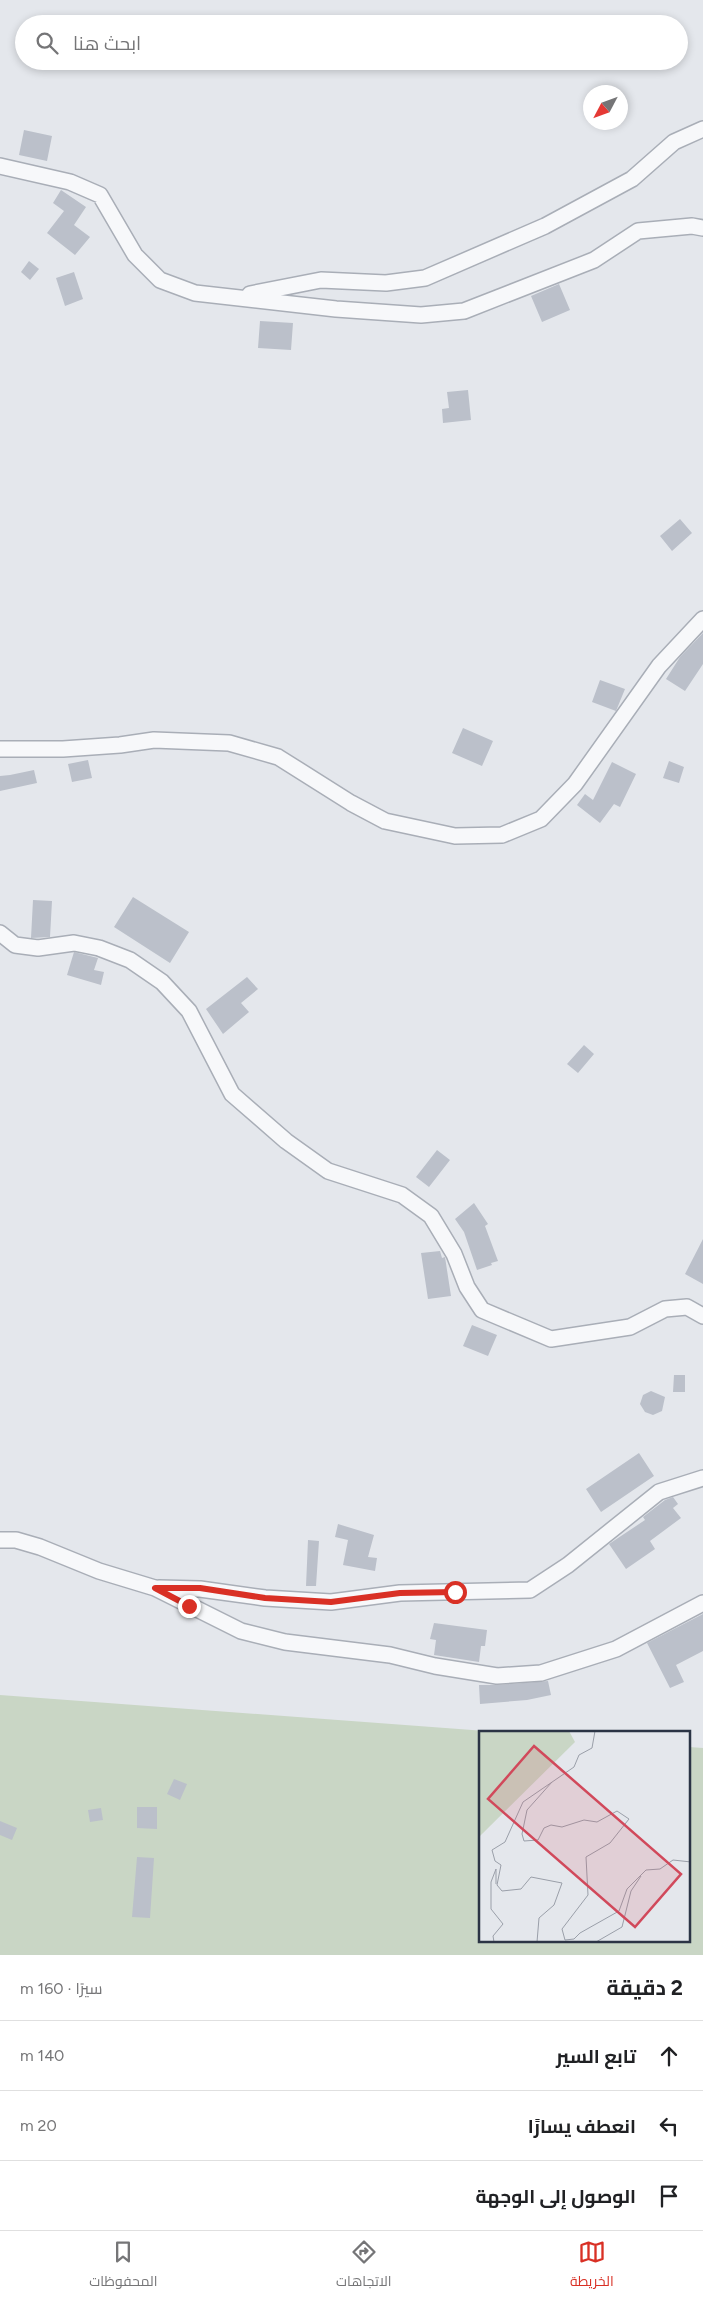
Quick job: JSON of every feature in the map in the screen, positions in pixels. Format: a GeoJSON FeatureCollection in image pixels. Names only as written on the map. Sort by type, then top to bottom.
{"type":"FeatureCollection","features":[{"type":"Feature","properties":{"kind":"street"},"geometry":{"type":"LineString","coordinates":[[233,297],[321,280],[386,283],[425,278],[545,226],[632,179],[674,142],[703,129]]}},
{"type":"Feature","properties":{"kind":"street"},"geometry":{"type":"LineString","coordinates":[[0,166],[70,182],[100,195],[135,255],[160,280],[195,293],[336,309],[421,315],[464,311],[594,260],[638,231],[692,226],[703,228]]}},
{"type":"Feature","properties":{"kind":"street"},"geometry":{"type":"LineString","coordinates":[[0,750],[63,749],[120,745],[154,740],[229,743],[278,757],[351,803],[384,821],[456,836],[502,835],[541,819],[575,784],[659,666],[703,619]]}},
{"type":"Feature","properties":{"kind":"street"},"geometry":{"type":"LineString","coordinates":[[0,933],[15,945],[38,948],[74,943],[100,948],[130,960],[162,982],[189,1011],[223,1079],[238,1100],[286,1141],[328,1171],[402,1195],[431,1216],[454,1254],[467,1287],[482,1310],[552,1339],[630,1327],[665,1309],[687,1308],[703,1316]]}},
{"type":"Feature","properties":{"kind":"street"},"geometry":{"type":"LineString","coordinates":[[155,1588],[200,1588],[265,1598],[331,1602],[400,1593],[530,1590],[568,1565],[659,1492],[703,1478]]}},
{"type":"Feature","properties":{"kind":"street"},"geometry":{"type":"LineString","coordinates":[[0,1540],[16,1540],[40,1547],[99,1571],[155,1588],[250,1634],[285,1642],[390,1655],[435,1666],[497,1676],[541,1673],[616,1649],[703,1603]]}},
{"type":"Feature","properties":{"kind":"green space"},"geometry":{"type":"Polygon","coordinates":[[[0,1695],[486,1731],[479,1731],[479,1942],[690,1942],[690,1747],[703,1748],[703,1955],[0,1955],[0,1695]]]}},
{"type":"Feature","properties":{"kind":"building"},"geometry":{"type":"Polygon","coordinates":[[[24,130],[52,136],[47,161],[19,155],[24,130]]]}},
{"type":"Feature","properties":{"kind":"building"},"geometry":{"type":"Polygon","coordinates":[[[61,190],[86,207],[74,225],[90,237],[75,255],[47,233],[64,211],[53,203],[61,190]]]}},
{"type":"Feature","properties":{"kind":"building"},"geometry":{"type":"Polygon","coordinates":[[[29,261],[39,269],[30,280],[21,272],[29,261]]]}},
{"type":"Feature","properties":{"kind":"building"},"geometry":{"type":"Polygon","coordinates":[[[74,272],[83,299],[65,306],[56,278],[74,272]]]}},
{"type":"Feature","properties":{"kind":"building"},"geometry":{"type":"Polygon","coordinates":[[[559,284],[570,310],[542,322],[531,296],[559,284]]]}},
{"type":"Feature","properties":{"kind":"building"},"geometry":{"type":"Polygon","coordinates":[[[260,321],[293,323],[291,350],[258,348],[260,321]]]}},
{"type":"Feature","properties":{"kind":"building"},"geometry":{"type":"Polygon","coordinates":[[[468,390],[471,420],[443,423],[442,409],[449,408],[447,392],[468,390]]]}},
{"type":"Feature","properties":{"kind":"building"},"geometry":{"type":"Polygon","coordinates":[[[680,519],[692,533],[672,551],[660,536],[680,519]]]}},
{"type":"Feature","properties":{"kind":"building"},"geometry":{"type":"Polygon","coordinates":[[[703,633],[703,664],[685,691],[666,679],[680,657],[703,633]]]}},
{"type":"Feature","properties":{"kind":"building"},"geometry":{"type":"Polygon","coordinates":[[[600,680],[625,689],[616,711],[592,702],[600,680]]]}},
{"type":"Feature","properties":{"kind":"building"},"geometry":{"type":"Polygon","coordinates":[[[463,728],[493,741],[482,766],[452,753],[463,728]]]}},
{"type":"Feature","properties":{"kind":"building"},"geometry":{"type":"Polygon","coordinates":[[[88,760],[92,778],[72,782],[68,764],[88,760]]]}},
{"type":"Feature","properties":{"kind":"building"},"geometry":{"type":"Polygon","coordinates":[[[669,761],[684,767],[679,783],[663,778],[669,761]]]}},
{"type":"Feature","properties":{"kind":"building"},"geometry":{"type":"Polygon","coordinates":[[[612,762],[636,774],[620,807],[614,804],[600,823],[577,805],[585,794],[593,800],[612,762]]]}},
{"type":"Feature","properties":{"kind":"building"},"geometry":{"type":"Polygon","coordinates":[[[34,770],[37,783],[0,791],[0,776],[34,770]]]}},
{"type":"Feature","properties":{"kind":"building"},"geometry":{"type":"Polygon","coordinates":[[[133,897],[189,932],[170,963],[114,927],[133,897]]]}},
{"type":"Feature","properties":{"kind":"building"},"geometry":{"type":"Polygon","coordinates":[[[33,900],[52,901],[50,937],[31,938],[33,900]]]}},
{"type":"Feature","properties":{"kind":"building"},"geometry":{"type":"Polygon","coordinates":[[[74,952],[98,958],[94,970],[104,972],[101,985],[67,975],[74,952]]]}},
{"type":"Feature","properties":{"kind":"building"},"geometry":{"type":"Polygon","coordinates":[[[247,977],[258,989],[241,1003],[249,1012],[223,1034],[206,1009],[247,977]]]}},
{"type":"Feature","properties":{"kind":"building"},"geometry":{"type":"Polygon","coordinates":[[[584,1045],[594,1054],[578,1073],[567,1064],[584,1045]]]}},
{"type":"Feature","properties":{"kind":"building"},"geometry":{"type":"Polygon","coordinates":[[[437,1150],[450,1160],[429,1187],[416,1177],[437,1150]]]}},
{"type":"Feature","properties":{"kind":"building"},"geometry":{"type":"Polygon","coordinates":[[[474,1203],[488,1224],[485,1226],[498,1261],[477,1270],[464,1232],[455,1219],[474,1203]]]}},
{"type":"Feature","properties":{"kind":"building"},"geometry":{"type":"Polygon","coordinates":[[[703,1239],[703,1284],[685,1274],[703,1239]]]}},
{"type":"Feature","properties":{"kind":"building"},"geometry":{"type":"Polygon","coordinates":[[[440,1251],[442,1258],[445,1257],[451,1296],[428,1299],[421,1253],[440,1251]]]}},
{"type":"Feature","properties":{"kind":"building"},"geometry":{"type":"Polygon","coordinates":[[[472,1325],[497,1335],[488,1356],[463,1346],[472,1325]]]}},
{"type":"Feature","properties":{"kind":"building"},"geometry":{"type":"Polygon","coordinates":[[[674,1375],[685,1375],[685,1392],[673,1392],[674,1375]]]}},
{"type":"Feature","properties":{"kind":"building"},"geometry":{"type":"Polygon","coordinates":[[[651,1391],[665,1397],[662,1411],[653,1415],[645,1412],[640,1404],[643,1395],[651,1391]]]}},
{"type":"Feature","properties":{"kind":"building"},"geometry":{"type":"Polygon","coordinates":[[[639,1453],[654,1476],[601,1512],[586,1489],[639,1453]]]}},
{"type":"Feature","properties":{"kind":"building"},"geometry":{"type":"Polygon","coordinates":[[[673,1497],[678,1504],[673,1508],[681,1518],[650,1541],[655,1549],[626,1569],[609,1544],[645,1520],[643,1517],[665,1500],[673,1497]]]}},
{"type":"Feature","properties":{"kind":"building"},"geometry":{"type":"Polygon","coordinates":[[[338,1524],[374,1535],[368,1557],[377,1558],[375,1571],[343,1565],[348,1540],[335,1537],[338,1524]]]}},
{"type":"Feature","properties":{"kind":"building"},"geometry":{"type":"Polygon","coordinates":[[[308,1540],[319,1541],[316,1586],[306,1586],[308,1540]]]}},
{"type":"Feature","properties":{"kind":"building"},"geometry":{"type":"Polygon","coordinates":[[[703,1614],[703,1651],[676,1665],[684,1682],[670,1688],[647,1643],[703,1614]]]}},
{"type":"Feature","properties":{"kind":"building"},"geometry":{"type":"Polygon","coordinates":[[[434,1623],[487,1630],[485,1646],[481,1646],[479,1662],[434,1655],[436,1640],[430,1639],[434,1623]]]}},
{"type":"Feature","properties":{"kind":"building"},"geometry":{"type":"Polygon","coordinates":[[[548,1681],[551,1695],[527,1700],[480,1704],[479,1685],[548,1681]]]}},
{"type":"Feature","properties":{"kind":"building"},"geometry":{"type":"Polygon","coordinates":[[[174,1779],[187,1784],[180,1800],[167,1794],[174,1779]]]}},
{"type":"Feature","properties":{"kind":"building"},"geometry":{"type":"Polygon","coordinates":[[[137,1807],[157,1807],[157,1829],[137,1828],[137,1807]]]}},
{"type":"Feature","properties":{"kind":"building"},"geometry":{"type":"Polygon","coordinates":[[[101,1808],[103,1820],[90,1822],[88,1810],[101,1808]]]}},
{"type":"Feature","properties":{"kind":"building"},"geometry":{"type":"Polygon","coordinates":[[[0,1821],[17,1828],[12,1840],[0,1835],[0,1821]]]}},
{"type":"Feature","properties":{"kind":"building"},"geometry":{"type":"Polygon","coordinates":[[[137,1857],[154,1858],[150,1918],[132,1917],[137,1857]]]}},
{"type":"Feature","properties":{"kind":"route"},"geometry":{"type":"LineString","coordinates":[[189,1606],[155,1588],[200,1588],[265,1598],[331,1602],[400,1593],[455,1592]]}}]}
